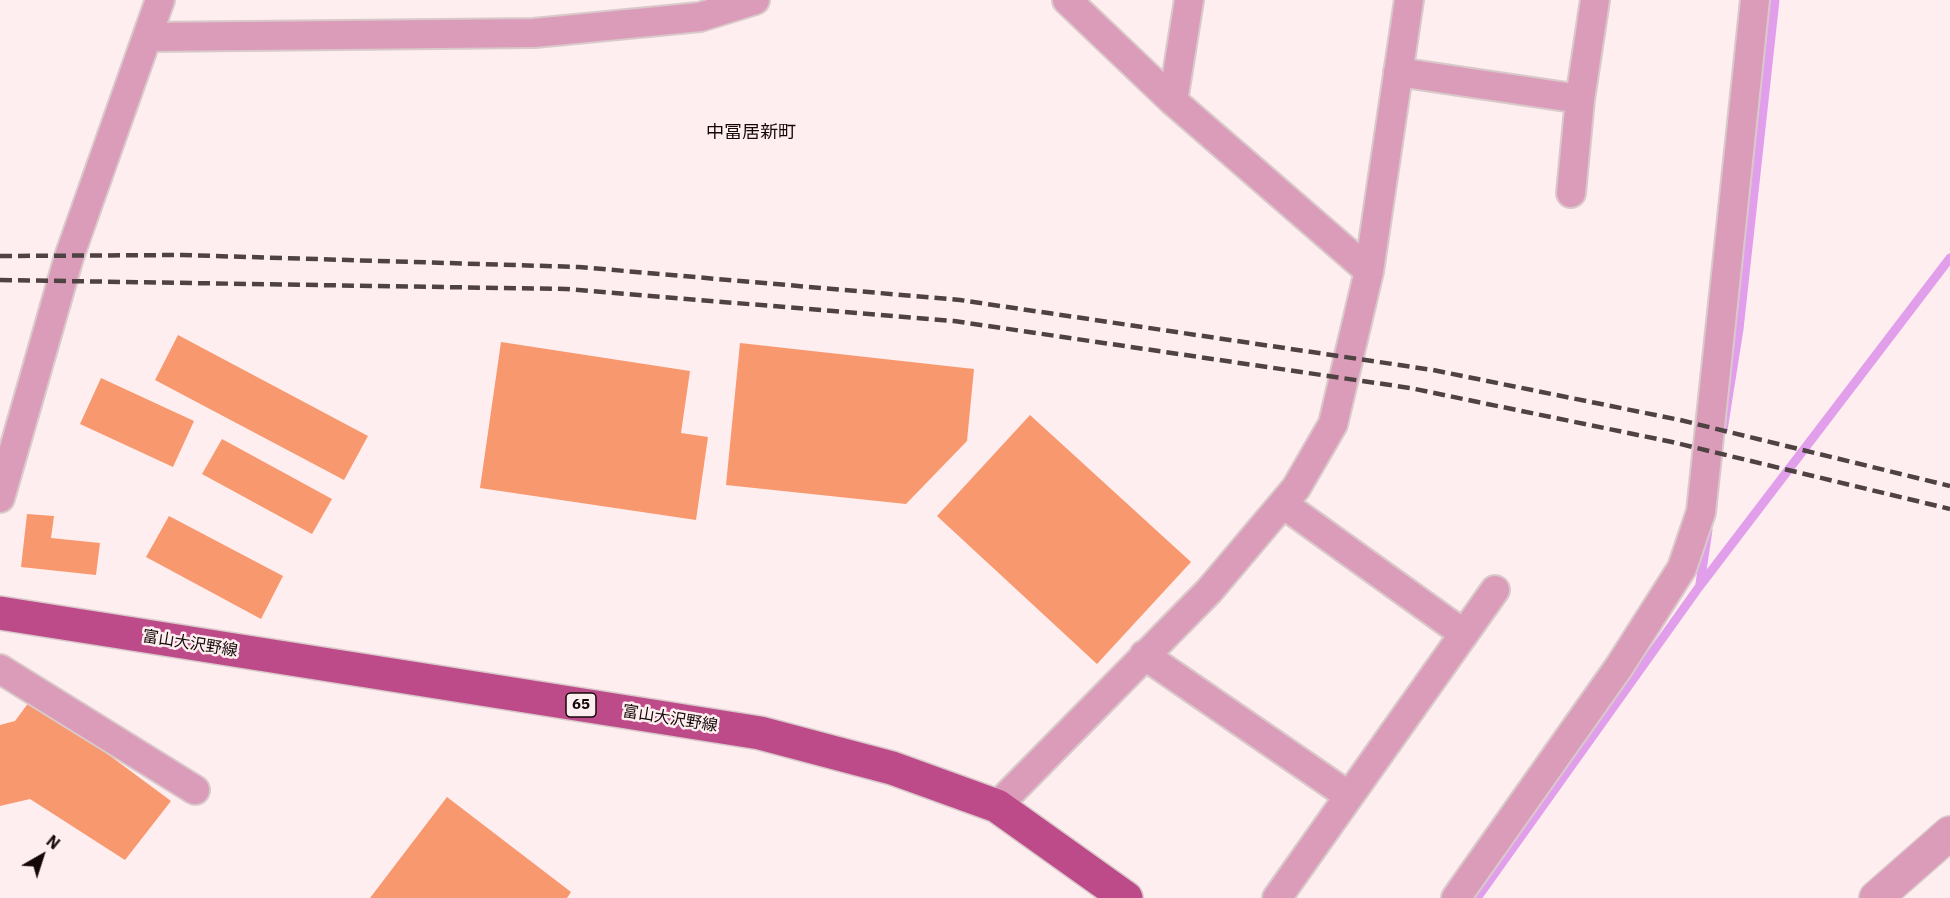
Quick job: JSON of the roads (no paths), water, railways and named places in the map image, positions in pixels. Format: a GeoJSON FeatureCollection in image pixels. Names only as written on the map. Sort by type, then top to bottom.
{"type":"FeatureCollection","features":[{"type":"Feature","properties":{"kind":"main road","name":"富山大沢野線"},"geometry":{"type":"LineString","coordinates":[[0,613],[760,734],[892,768],[997,806],[1126,898]]}},
{"type":"Feature","properties":{"kind":"street"},"geometry":{"type":"LineString","coordinates":[[0,498],[69,257],[160,0]]}},
{"type":"Feature","properties":{"kind":"street"},"geometry":{"type":"LineString","coordinates":[[148,37],[534,33],[700,17],[755,0]]}},
{"type":"Feature","properties":{"kind":"street"},"geometry":{"type":"LineString","coordinates":[[1067,0],[1173,101],[1369,271]]}},
{"type":"Feature","properties":{"kind":"street"},"geometry":{"type":"LineString","coordinates":[[1173,101],[1189,0]]}},
{"type":"Feature","properties":{"kind":"street"},"geometry":{"type":"LineString","coordinates":[[997,806],[1209,591],[1296,488],[1333,424],[1369,271],[1409,0]]}},
{"type":"Feature","properties":{"kind":"street"},"geometry":{"type":"LineString","coordinates":[[1571,193],[1580,99],[1594,0]]}},
{"type":"Feature","properties":{"kind":"street"},"geometry":{"type":"LineString","coordinates":[[1456,898],[1619,667],[1682,568],[1701,512],[1755,0]]}},
{"type":"Feature","properties":{"kind":"street"},"geometry":{"type":"LineString","coordinates":[[1398,72],[1580,99]]}},
{"type":"Feature","properties":{"kind":"street"},"geometry":{"type":"LineString","coordinates":[[1283,504],[1464,634]]}},
{"type":"Feature","properties":{"kind":"street"},"geometry":{"type":"LineString","coordinates":[[1277,898],[1495,590]]}},
{"type":"Feature","properties":{"kind":"street"},"geometry":{"type":"LineString","coordinates":[[1144,655],[1349,796]]}},
{"type":"Feature","properties":{"kind":"street"},"geometry":{"type":"LineString","coordinates":[[0,669],[195,790]]}},
{"type":"Feature","properties":{"kind":"street"},"geometry":{"type":"LineString","coordinates":[[1876,898],[1950,833]]}},
{"type":"Feature","properties":{"kind":"waterway"},"geometry":{"type":"LineString","coordinates":[[1723,430],[1739,329],[1775,0]]}},
{"type":"Feature","properties":{"kind":"waterway"},"geometry":{"type":"LineString","coordinates":[[1477,898],[1699,587],[1950,258]]}},
{"type":"Feature","properties":{"kind":"waterway"},"geometry":{"type":"LineString","coordinates":[[1700,584],[1708,530]]}},
{"type":"Feature","properties":{"kind":"railway"},"geometry":{"type":"LineString","coordinates":[[0,256],[182,255],[579,267],[960,300],[1433,370],[1680,420],[1950,486]]}},
{"type":"Feature","properties":{"kind":"railway"},"geometry":{"type":"LineString","coordinates":[[0,280],[566,289],[954,321],[1410,388],[1672,442],[1950,509]]}},
{"type":"Feature","properties":{"kind":"district","name":"中冨居新町"},"geometry":{"type":"Point","coordinates":[751,133]}}]}
